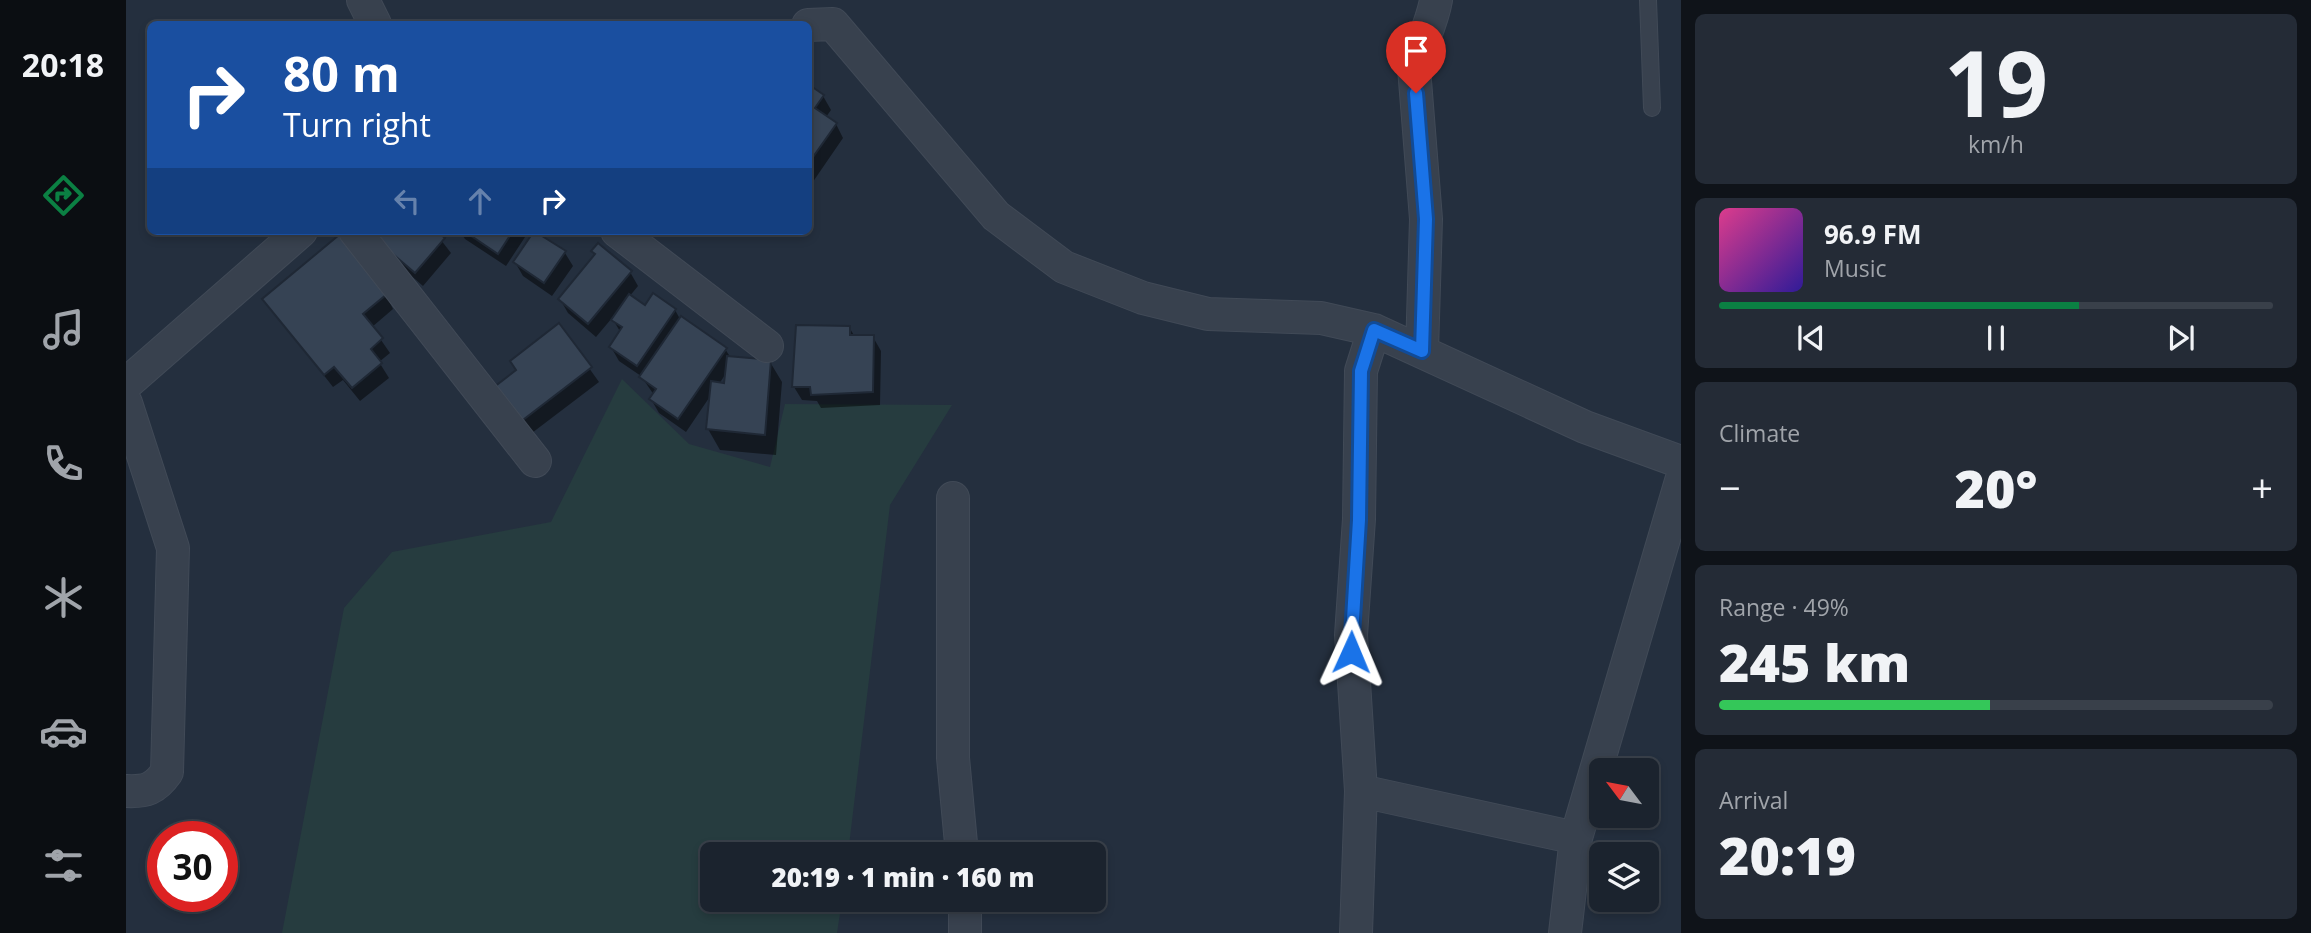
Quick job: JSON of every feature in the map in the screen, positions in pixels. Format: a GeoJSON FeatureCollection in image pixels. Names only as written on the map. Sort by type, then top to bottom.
{"type":"FeatureCollection","features":[{"type":"Feature","properties":{"kind":"street"},"geometry":{"type":"LineString","coordinates":[[363,0],[374,21]]}},
{"type":"Feature","properties":{"kind":"street"},"geometry":{"type":"LineString","coordinates":[[1422,351],[1426,219],[1413,68],[1420,44],[1432,20],[1436,0]]}},
{"type":"Feature","properties":{"kind":"street"},"geometry":{"type":"LineString","coordinates":[[812,26],[833,24],[996,216],[1064,267],[1143,298],[1208,314],[1321,318],[1374,330],[1596,431],[1681,462]]}},
{"type":"Feature","properties":{"kind":"street"},"geometry":{"type":"LineString","coordinates":[[126,384],[296,235]]}},
{"type":"Feature","properties":{"kind":"street"},"geometry":{"type":"LineString","coordinates":[[358,235],[535,461]]}},
{"type":"Feature","properties":{"kind":"street"},"geometry":{"type":"LineString","coordinates":[[634,236],[767,346]]}},
{"type":"Feature","properties":{"kind":"street"},"geometry":{"type":"LineString","coordinates":[[1356,933],[1361,791],[1351,635],[1359,520],[1361,371],[1374,330]]}},
{"type":"Feature","properties":{"kind":"street"},"geometry":{"type":"LineString","coordinates":[[126,403],[173,548],[167,772],[159,784],[147,791],[126,791]]}},
{"type":"Feature","properties":{"kind":"street"},"geometry":{"type":"LineString","coordinates":[[1565,933],[1576,838],[1681,481]]}},
{"type":"Feature","properties":{"kind":"street"},"geometry":{"type":"LineString","coordinates":[[953,498],[953,758],[961,842]]}},
{"type":"Feature","properties":{"kind":"street"},"geometry":{"type":"LineString","coordinates":[[1361,791],[1576,838]]}},
{"type":"Feature","properties":{"kind":"street"},"geometry":{"type":"LineString","coordinates":[[965,912],[965,933]]}},
{"type":"Feature","properties":{"kind":"lane"},"geometry":{"type":"LineString","coordinates":[[1648,0],[1652,108]]}},
{"type":"Feature","properties":{"kind":"green space"},"geometry":{"type":"Polygon","coordinates":[[[622,379],[689,444],[770,467],[785,404],[952,405],[890,505],[849,842],[700,842],[700,912],[840,912],[837,933],[282,933],[344,608],[392,552],[551,522],[622,379]]]}},
{"type":"Feature","properties":{"kind":"building"},"geometry":{"type":"Polygon","coordinates":[[[812,87],[824,95],[815,108],[837,123],[812,158],[812,87]]]}},
{"type":"Feature","properties":{"kind":"building"},"geometry":{"type":"Polygon","coordinates":[[[339,235],[387,294],[363,314],[383,338],[371,349],[382,363],[352,388],[334,367],[324,375],[262,299],[339,235]]]}},
{"type":"Feature","properties":{"kind":"building"},"geometry":{"type":"Polygon","coordinates":[[[371,235],[441,235],[445,238],[415,273],[371,235]]]}},
{"type":"Feature","properties":{"kind":"building"},"geometry":{"type":"Polygon","coordinates":[[[470,235],[510,235],[498,254],[470,235]]]}},
{"type":"Feature","properties":{"kind":"building"},"geometry":{"type":"Polygon","coordinates":[[[531,235],[540,235],[566,251],[544,283],[513,262],[531,235]]]}},
{"type":"Feature","properties":{"kind":"building"},"geometry":{"type":"Polygon","coordinates":[[[598,243],[632,271],[588,324],[558,299],[595,254],[591,251],[598,243]]]}},
{"type":"Feature","properties":{"kind":"building"},"geometry":{"type":"Polygon","coordinates":[[[653,293],[676,309],[637,366],[609,347],[622,327],[611,320],[629,294],[645,305],[653,293]]]}},
{"type":"Feature","properties":{"kind":"building"},"geometry":{"type":"Polygon","coordinates":[[[681,316],[727,348],[678,419],[649,399],[656,389],[639,377],[681,316]]]}},
{"type":"Feature","properties":{"kind":"building"},"geometry":{"type":"Polygon","coordinates":[[[559,323],[592,367],[515,426],[489,391],[516,370],[510,361],[559,323]]]}},
{"type":"Feature","properties":{"kind":"building"},"geometry":{"type":"Polygon","coordinates":[[[796,325],[850,326],[850,335],[874,335],[873,392],[811,395],[810,387],[792,387],[796,325]]]}},
{"type":"Feature","properties":{"kind":"building"},"geometry":{"type":"Polygon","coordinates":[[[727,356],[771,360],[765,435],[706,429],[711,381],[724,383],[727,356]]]}},
{"type":"Feature","properties":{"kind":"route"},"geometry":{"type":"LineString","coordinates":[[1351,652],[1359,520],[1361,371],[1374,330],[1422,351],[1426,219],[1416,93]]}}]}
